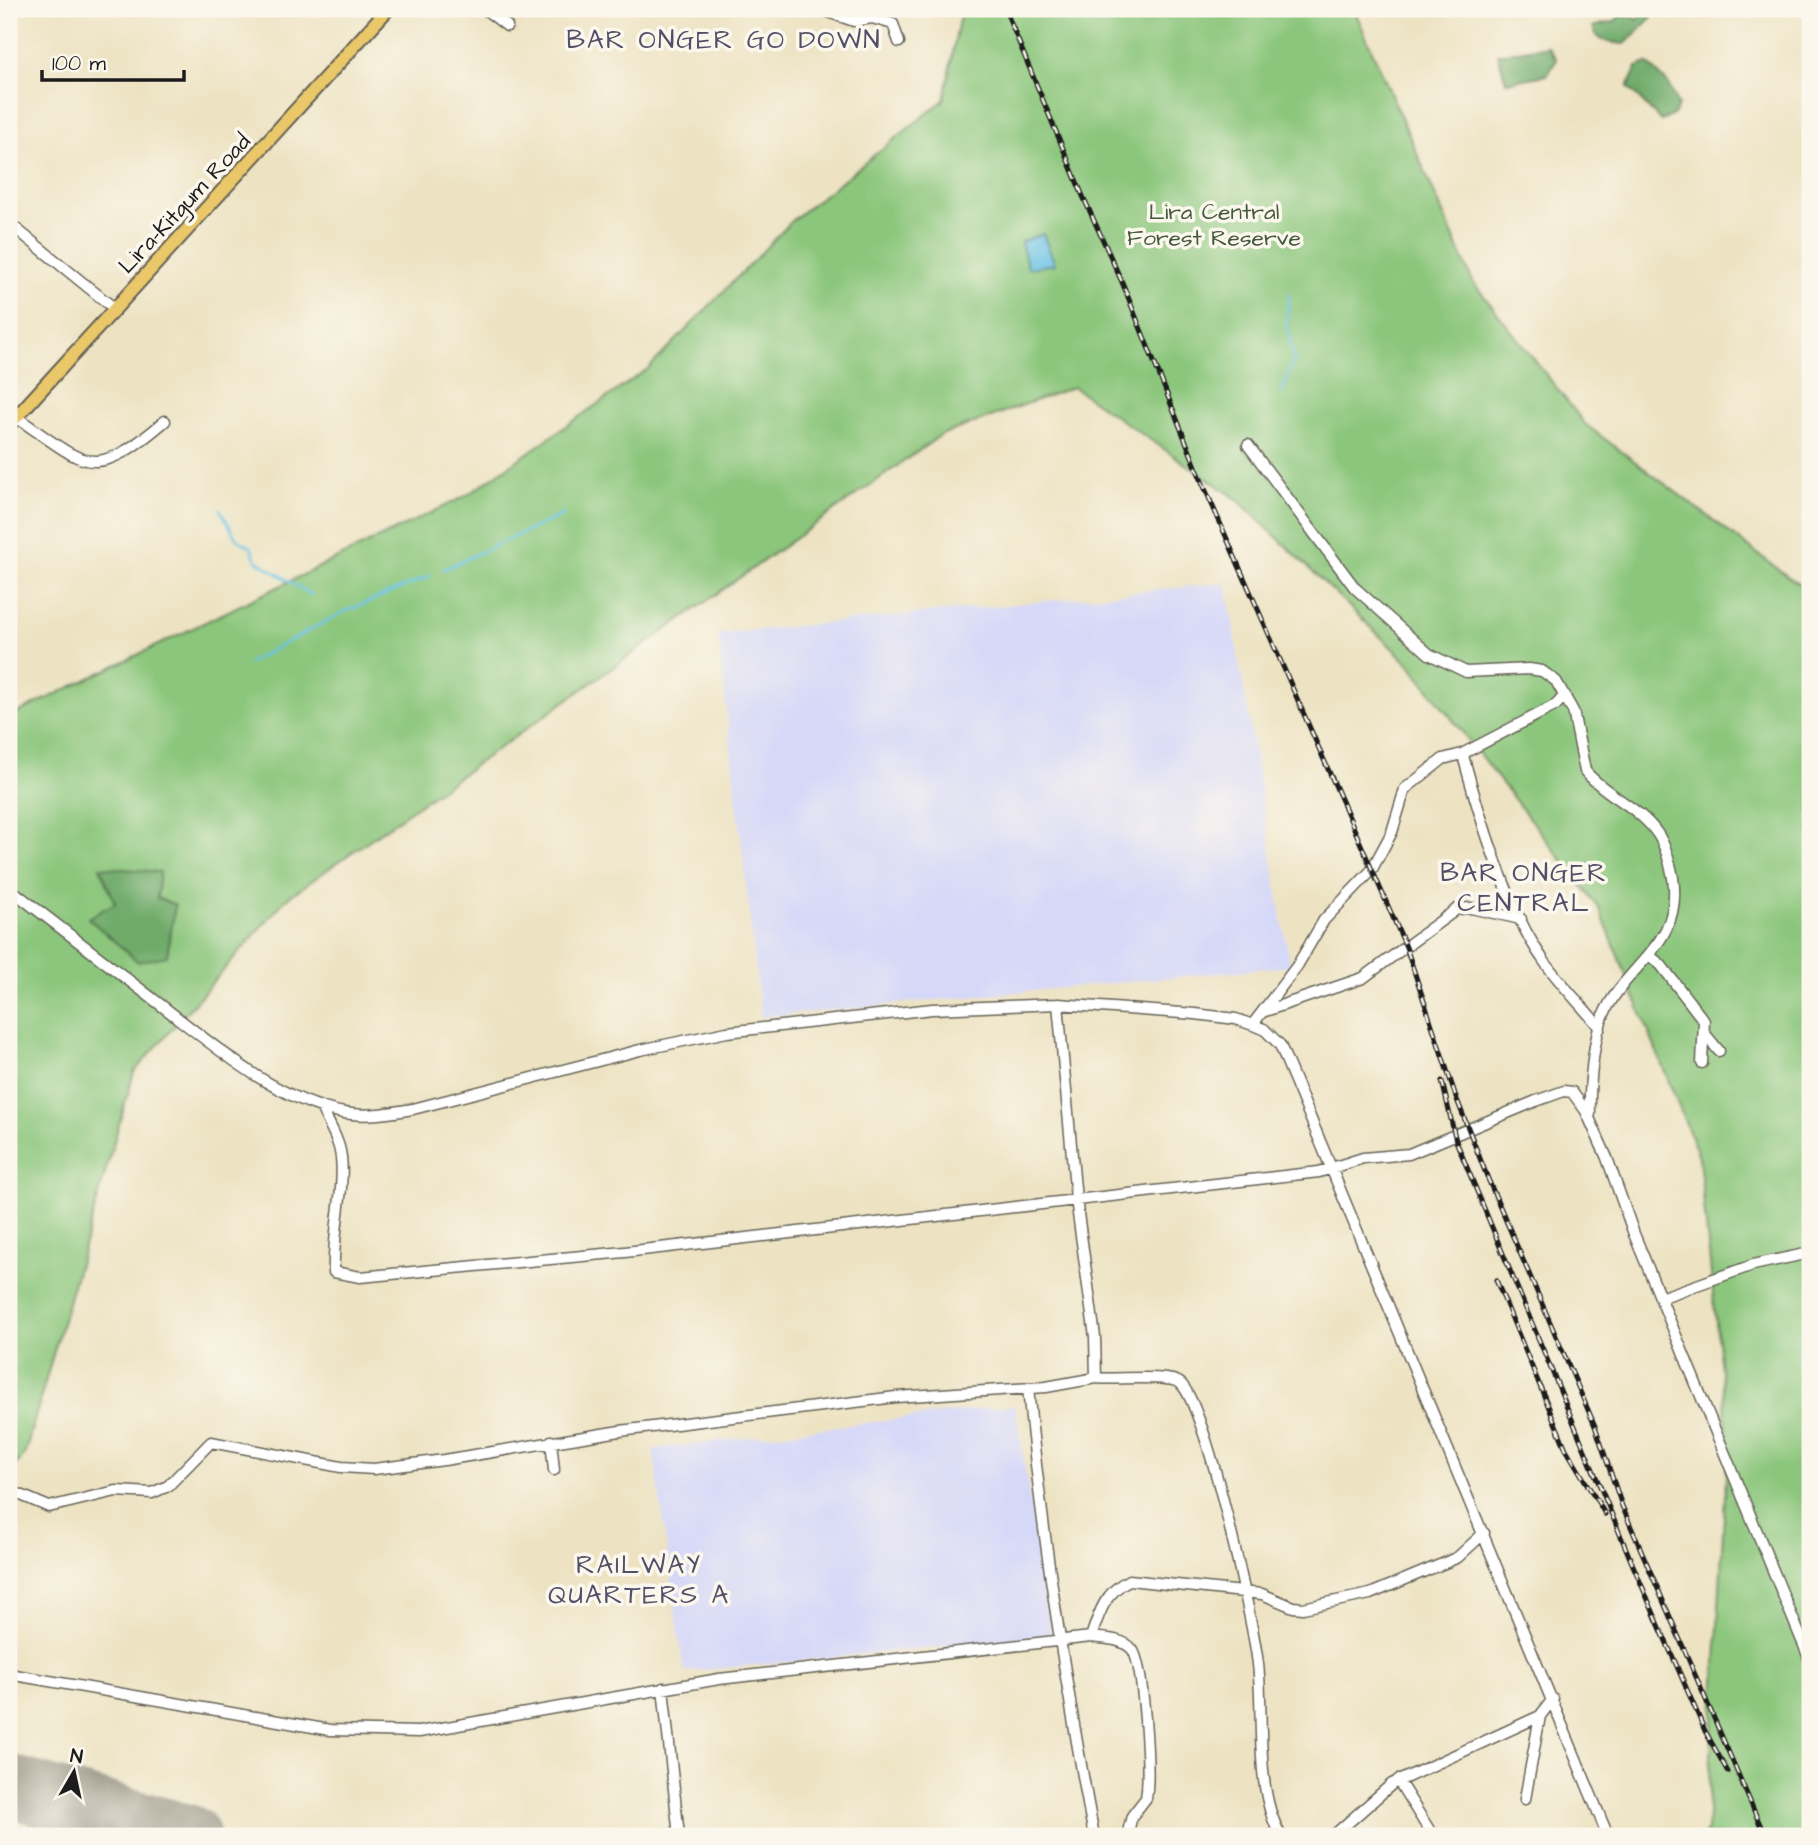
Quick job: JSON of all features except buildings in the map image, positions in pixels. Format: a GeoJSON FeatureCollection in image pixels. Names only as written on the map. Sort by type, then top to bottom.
{"type":"FeatureCollection","features":[{"type":"Feature","properties":{"kind":"main road","name":"Lira-Kitgum Road"},"geometry":{"type":"LineString","coordinates":[[11,421],[388,9]]}},
{"type":"Feature","properties":{"kind":"street"},"geometry":{"type":"LineString","coordinates":[[485,9],[507,26]]}},
{"type":"Feature","properties":{"kind":"street"},"geometry":{"type":"LineString","coordinates":[[820,9],[854,21],[872,18],[893,24],[899,42]]}},
{"type":"Feature","properties":{"kind":"street"},"geometry":{"type":"LineString","coordinates":[[9,223],[115,309]]}},
{"type":"Feature","properties":{"kind":"street"},"geometry":{"type":"LineString","coordinates":[[11,421],[71,457],[94,462],[123,453],[165,421]]}},
{"type":"Feature","properties":{"kind":"street"},"geometry":{"type":"LineString","coordinates":[[1248,445],[1355,589],[1429,654],[1466,672],[1528,669],[1542,671],[1556,681],[1573,711],[1584,771],[1637,811],[1657,833],[1670,861],[1674,888],[1670,922],[1662,939],[1622,985],[1603,1015],[1590,1100],[1591,1122]]}},
{"type":"Feature","properties":{"kind":"street"},"geometry":{"type":"LineString","coordinates":[[1253,1024],[1324,920],[1371,871],[1392,832],[1405,789],[1443,759],[1462,754],[1556,705],[1565,695]]}},
{"type":"Feature","properties":{"kind":"street"},"geometry":{"type":"LineString","coordinates":[[1556,705],[1573,711]]}},
{"type":"Feature","properties":{"kind":"street"},"geometry":{"type":"LineString","coordinates":[[1462,754],[1521,919],[1542,958],[1600,1028]]}},
{"type":"Feature","properties":{"kind":"street"},"geometry":{"type":"LineString","coordinates":[[9,888],[213,1045],[265,1080],[321,1107],[358,1114],[413,1110],[640,1050],[727,1032],[932,1009],[1058,1004],[1171,1012],[1253,1024],[1274,1036],[1484,1533],[1608,1836]]}},
{"type":"Feature","properties":{"kind":"street"},"geometry":{"type":"LineString","coordinates":[[1264,1011],[1363,978],[1457,909],[1471,908],[1521,919]]}},
{"type":"Feature","properties":{"kind":"street"},"geometry":{"type":"LineString","coordinates":[[1649,955],[1661,965],[1704,1021],[1702,1063]]}},
{"type":"Feature","properties":{"kind":"street"},"geometry":{"type":"LineString","coordinates":[[1058,1004],[1076,1199],[1095,1337],[1096,1378]]}},
{"type":"Feature","properties":{"kind":"street"},"geometry":{"type":"LineString","coordinates":[[1705,1034],[1719,1051]]}},
{"type":"Feature","properties":{"kind":"street"},"geometry":{"type":"LineString","coordinates":[[321,1107],[337,1141],[341,1160],[334,1272],[350,1277],[625,1252],[1076,1199],[1239,1183],[1331,1168],[1363,1158],[1409,1154],[1563,1091],[1572,1092],[1580,1100],[1591,1122],[1634,1234],[1663,1297],[1674,1333],[1810,1660]]}},
{"type":"Feature","properties":{"kind":"street"},"geometry":{"type":"LineString","coordinates":[[1663,1297],[1753,1265],[1810,1253]]}},
{"type":"Feature","properties":{"kind":"street"},"geometry":{"type":"LineString","coordinates":[[9,1490],[49,1507],[116,1491],[152,1493],[168,1486],[211,1442],[359,1469],[444,1460],[551,1441],[897,1397],[1028,1388],[1096,1378],[1173,1379],[1187,1391],[1211,1456],[1245,1594],[1258,1664],[1269,1807],[1281,1836]]}},
{"type":"Feature","properties":{"kind":"street"},"geometry":{"type":"LineString","coordinates":[[1028,1388],[1038,1501],[1058,1642],[1094,1836]]}},
{"type":"Feature","properties":{"kind":"street"},"geometry":{"type":"LineString","coordinates":[[551,1441],[554,1470]]}},
{"type":"Feature","properties":{"kind":"street"},"geometry":{"type":"LineString","coordinates":[[1091,1637],[1107,1597],[1117,1586],[1129,1580],[1262,1594],[1293,1608],[1303,1608],[1370,1594],[1458,1557],[1484,1533]]}},
{"type":"Feature","properties":{"kind":"street"},"geometry":{"type":"LineString","coordinates":[[9,1674],[330,1730],[365,1733],[419,1732],[466,1726],[663,1688],[946,1652],[1091,1637],[1122,1642],[1130,1647],[1140,1666],[1147,1790],[1146,1798],[1132,1816],[1127,1836]]}},
{"type":"Feature","properties":{"kind":"street"},"geometry":{"type":"LineString","coordinates":[[663,1688],[679,1836]]}},
{"type":"Feature","properties":{"kind":"street"},"geometry":{"type":"LineString","coordinates":[[1525,1799],[1540,1716],[1553,1699]]}},
{"type":"Feature","properties":{"kind":"street"},"geometry":{"type":"LineString","coordinates":[[1333,1836],[1398,1780],[1540,1716]]}},
{"type":"Feature","properties":{"kind":"street"},"geometry":{"type":"LineString","coordinates":[[1398,1780],[1432,1833]]}},
{"type":"Feature","properties":{"kind":"shaded area"},"geometry":{"type":"Polygon","coordinates":[[[1226,583],[1290,966],[761,1017],[718,634],[1226,583]]]}},
{"type":"Feature","properties":{"kind":"shaded area"},"geometry":{"type":"Polygon","coordinates":[[[1015,1405],[1051,1636],[684,1672],[653,1449],[1015,1405]]]}},
{"type":"Feature","properties":{"kind":"green space","name":"Lira Central Forest Reserve"},"geometry":{"type":"Polygon","coordinates":[[[961,9],[1354,9],[1473,282],[1585,424],[1810,593],[1810,1836],[1704,1836],[1707,1830],[1728,1439],[1699,1157],[1599,908],[1410,665],[1237,499],[1073,387],[941,435],[286,899],[134,1072],[24,1456],[9,1471],[9,717],[466,496],[649,368],[795,218],[944,100],[961,9]]]}},
{"type":"Feature","properties":{"kind":"green space"},"geometry":{"type":"Polygon","coordinates":[[[1649,9],[1652,17],[1625,44],[1601,39],[1595,33],[1593,27],[1615,21],[1624,11],[1637,20],[1649,9]]]}},
{"type":"Feature","properties":{"kind":"green space"},"geometry":{"type":"Polygon","coordinates":[[[1548,46],[1557,60],[1546,75],[1506,82],[1498,54],[1548,46]]]}},
{"type":"Feature","properties":{"kind":"green space"},"geometry":{"type":"Polygon","coordinates":[[[1647,63],[1667,82],[1678,105],[1675,114],[1661,121],[1628,87],[1637,67],[1647,63]]]}},
{"type":"Feature","properties":{"kind":"green space"},"geometry":{"type":"Polygon","coordinates":[[[100,867],[160,872],[157,898],[175,905],[167,956],[138,962],[88,918],[115,903],[100,867]]]}},
{"type":"Feature","properties":{"kind":"water"},"geometry":{"type":"Polygon","coordinates":[[[1043,234],[1055,264],[1028,268],[1021,242],[1043,234]]]}},
{"type":"Feature","properties":{"kind":"waterway"},"geometry":{"type":"LineString","coordinates":[[1281,395],[1294,359],[1286,322],[1289,295]]}},
{"type":"Feature","properties":{"kind":"waterway"},"geometry":{"type":"LineString","coordinates":[[220,509],[237,539],[251,547],[256,560],[311,595]]}},
{"type":"Feature","properties":{"kind":"waterway"},"geometry":{"type":"LineString","coordinates":[[444,569],[564,514]]}},
{"type":"Feature","properties":{"kind":"waterway"},"geometry":{"type":"LineString","coordinates":[[248,663],[344,612],[430,576]]}},
{"type":"Feature","properties":{"kind":"runway"},"geometry":{"type":"LineString","coordinates":[[9,1786],[189,1836]]}},
{"type":"Feature","properties":{"kind":"railway"},"geometry":{"type":"LineString","coordinates":[[1005,9],[1082,194],[1122,282],[1203,484],[1406,947],[1456,1097],[1488,1179],[1595,1426],[1622,1506],[1765,1836]]}},
{"type":"Feature","properties":{"kind":"railway"},"geometry":{"type":"LineString","coordinates":[[1442,1081],[1456,1141],[1632,1563],[1705,1731],[1728,1772]]}},
{"type":"Feature","properties":{"kind":"railway"},"geometry":{"type":"LineString","coordinates":[[1496,1280],[1566,1449],[1605,1514]]}},
{"type":"Feature","properties":{"kind":"district","name":"BAR ONGER GO DOWN"},"geometry":{"type":"Point","coordinates":[724,39]}},
{"type":"Feature","properties":{"kind":"district","name":"BAR ONGER CENTRAL"},"geometry":{"type":"Point","coordinates":[1524,886]}},
{"type":"Feature","properties":{"kind":"district","name":"RAILWAY QUARTERS A"},"geometry":{"type":"Point","coordinates":[639,1579]}}]}
